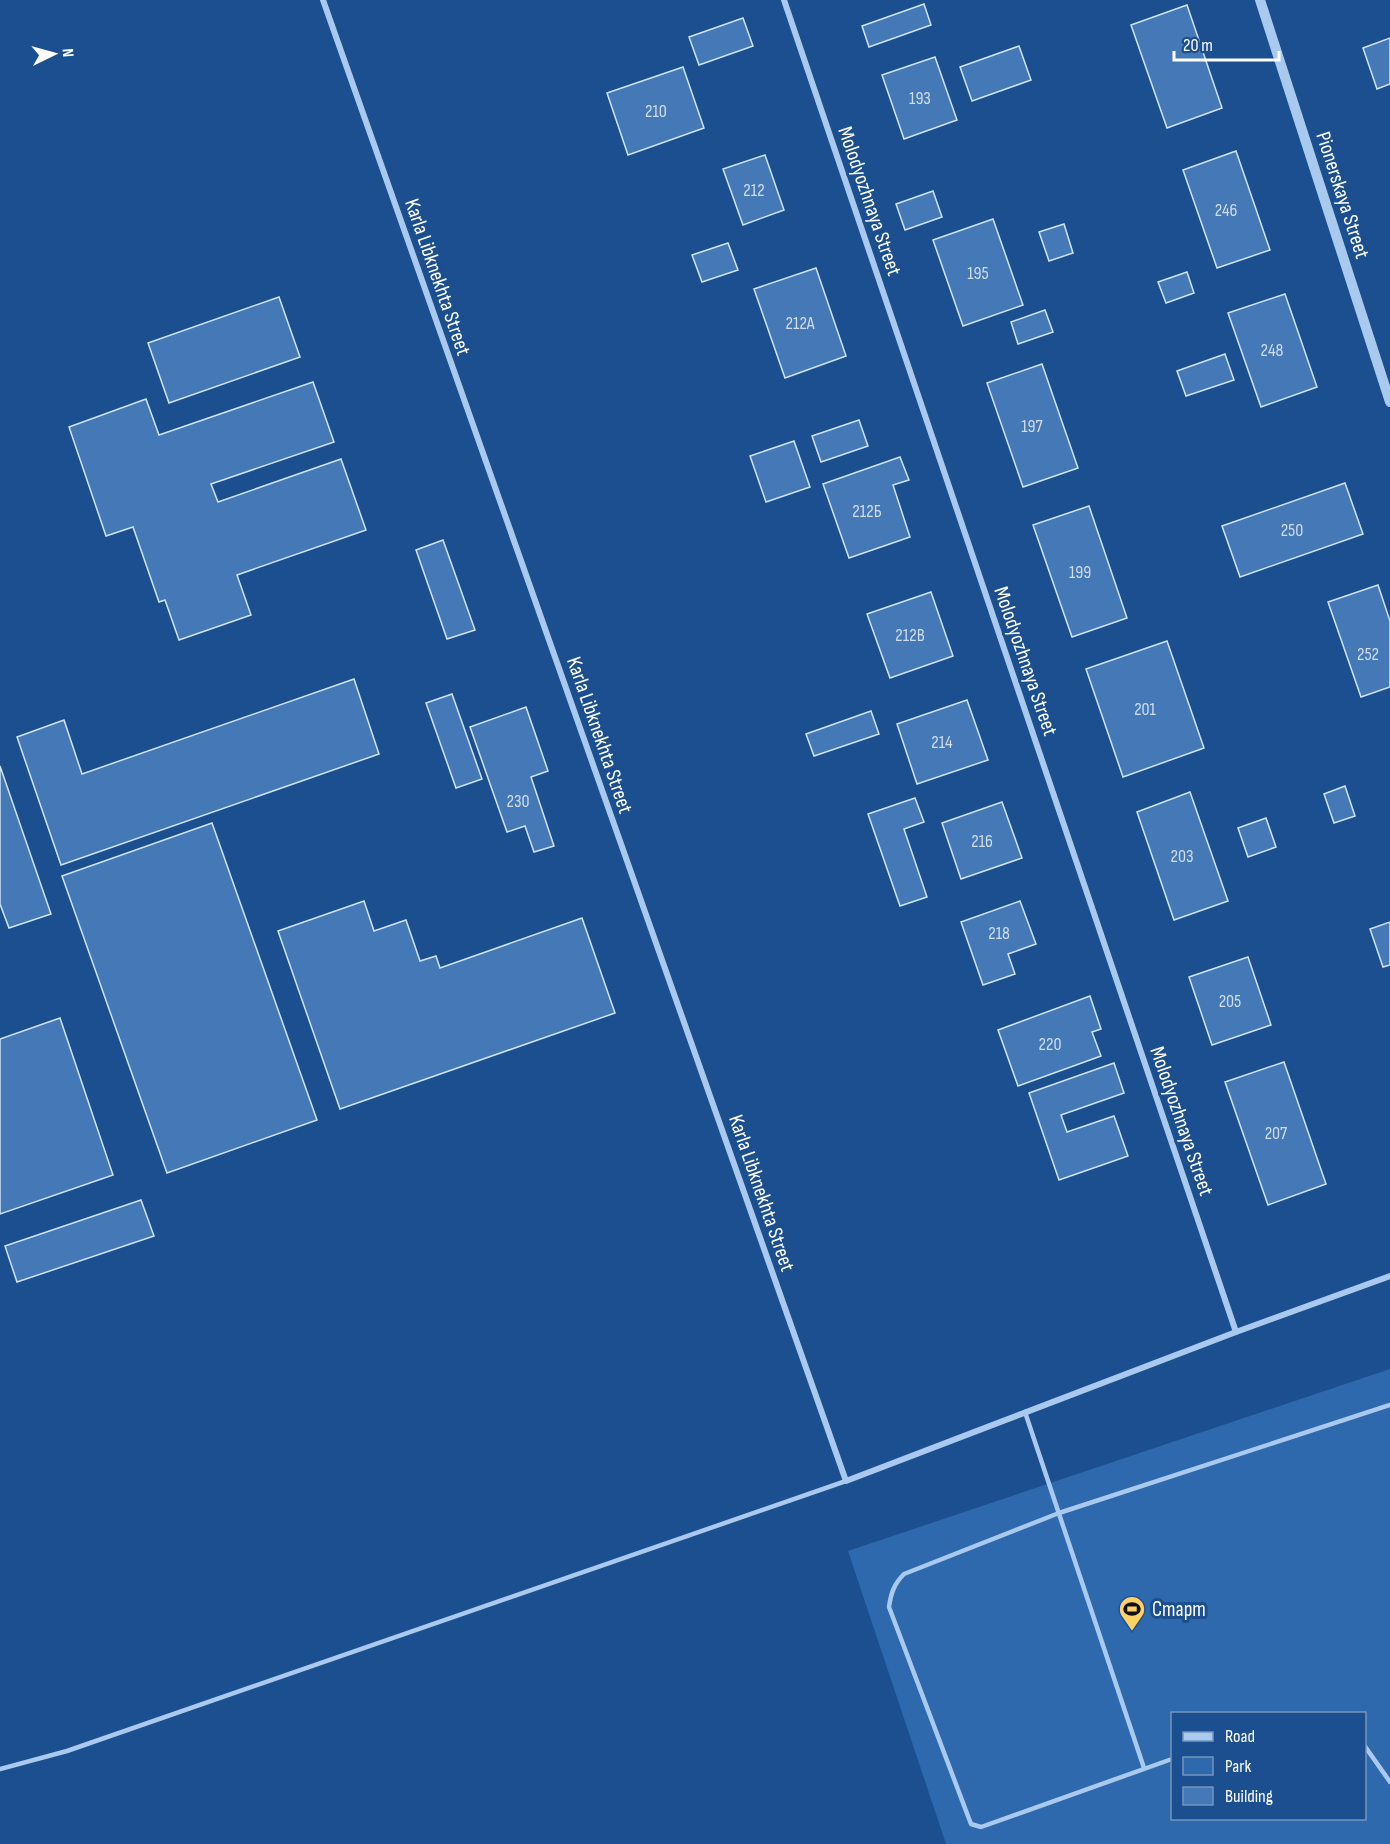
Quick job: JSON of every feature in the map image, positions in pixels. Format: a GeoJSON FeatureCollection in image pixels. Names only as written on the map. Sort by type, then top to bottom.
{"type":"FeatureCollection","features":[{"type":"Feature","properties":{"kind":"street","name":"Karla Libknekhta Street"},"geometry":{"type":"LineString","coordinates":[[323,0],[846,1481]]}},
{"type":"Feature","properties":{"kind":"street","name":"Molodyozhnaya Street"},"geometry":{"type":"LineString","coordinates":[[784,0],[1236,1332]]}},
{"type":"Feature","properties":{"kind":"street","name":"Pionerskaya Street"},"geometry":{"type":"LineString","coordinates":[[1260,0],[1390,402]]}},
{"type":"Feature","properties":{"kind":"street"},"geometry":{"type":"LineString","coordinates":[[846,1481],[1236,1332],[1390,1276]]}},
{"type":"Feature","properties":{"kind":"lane"},"geometry":{"type":"LineString","coordinates":[[1171,1760],[981,1827],[971,1824],[889,1607],[891,1592],[896,1582],[904,1574],[1059,1513],[1390,1405]]}},
{"type":"Feature","properties":{"kind":"lane"},"geometry":{"type":"LineString","coordinates":[[1025,1412],[1144,1768]]}},
{"type":"Feature","properties":{"kind":"lane"},"geometry":{"type":"LineString","coordinates":[[0,1769],[67,1751],[846,1481]]}},
{"type":"Feature","properties":{"kind":"lane"},"geometry":{"type":"LineString","coordinates":[[1366,1746],[1390,1782]]}},
{"type":"Feature","properties":{"kind":"green space","name":"Старт"},"geometry":{"type":"Polygon","coordinates":[[[1390,1369],[1390,1844],[946,1844],[848,1551],[1390,1369]]]}},
{"type":"Feature","properties":{"kind":"building"},"geometry":{"type":"Polygon","coordinates":[[[924,4],[931,25],[869,47],[862,26],[924,4]]]}},
{"type":"Feature","properties":{"kind":"building"},"geometry":{"type":"Polygon","coordinates":[[[1187,5],[1222,108],[1167,128],[1131,25],[1187,5]]]}},
{"type":"Feature","properties":{"kind":"building"},"geometry":{"type":"Polygon","coordinates":[[[743,18],[753,46],[699,65],[689,37],[743,18]]]}},
{"type":"Feature","properties":{"kind":"building"},"geometry":{"type":"Polygon","coordinates":[[[1390,38],[1390,84],[1377,89],[1363,48],[1390,38]]]}},
{"type":"Feature","properties":{"kind":"building"},"geometry":{"type":"Polygon","coordinates":[[[1019,46],[1031,80],[972,101],[960,67],[1019,46]]]}},
{"type":"Feature","properties":{"kind":"building"},"geometry":{"type":"Polygon","coordinates":[[[935,57],[957,120],[904,139],[882,75],[935,57]]]}},
{"type":"Feature","properties":{"kind":"building"},"geometry":{"type":"Polygon","coordinates":[[[683,67],[704,128],[628,155],[607,93],[683,67]]]}},
{"type":"Feature","properties":{"kind":"building"},"geometry":{"type":"Polygon","coordinates":[[[1236,151],[1270,250],[1217,268],[1183,170],[1236,151]]]}},
{"type":"Feature","properties":{"kind":"building"},"geometry":{"type":"Polygon","coordinates":[[[765,155],[784,210],[743,225],[723,169],[765,155]]]}},
{"type":"Feature","properties":{"kind":"building"},"geometry":{"type":"Polygon","coordinates":[[[933,191],[942,217],[905,230],[896,204],[933,191]]]}},
{"type":"Feature","properties":{"kind":"building"},"geometry":{"type":"Polygon","coordinates":[[[993,219],[1023,305],[963,326],[933,240],[993,219]]]}},
{"type":"Feature","properties":{"kind":"building"},"geometry":{"type":"Polygon","coordinates":[[[1064,224],[1073,253],[1049,261],[1039,232],[1064,224]]]}},
{"type":"Feature","properties":{"kind":"building"},"geometry":{"type":"Polygon","coordinates":[[[728,243],[738,270],[702,282],[692,255],[728,243]]]}},
{"type":"Feature","properties":{"kind":"building"},"geometry":{"type":"Polygon","coordinates":[[[816,268],[846,356],[785,378],[754,289],[816,268]]]}},
{"type":"Feature","properties":{"kind":"building"},"geometry":{"type":"Polygon","coordinates":[[[1187,272],[1194,293],[1166,303],[1158,282],[1187,272]]]}},
{"type":"Feature","properties":{"kind":"building"},"geometry":{"type":"Polygon","coordinates":[[[1285,294],[1317,387],[1261,407],[1228,313],[1285,294]]]}},
{"type":"Feature","properties":{"kind":"building"},"geometry":{"type":"Polygon","coordinates":[[[279,297],[300,357],[169,403],[148,343],[279,297]]]}},
{"type":"Feature","properties":{"kind":"building"},"geometry":{"type":"Polygon","coordinates":[[[1045,310],[1053,332],[1018,344],[1011,322],[1045,310]]]}},
{"type":"Feature","properties":{"kind":"building"},"geometry":{"type":"Polygon","coordinates":[[[1225,354],[1234,380],[1186,396],[1177,371],[1225,354]]]}},
{"type":"Feature","properties":{"kind":"building"},"geometry":{"type":"Polygon","coordinates":[[[1042,364],[1078,468],[1023,487],[987,383],[1042,364]]]}},
{"type":"Feature","properties":{"kind":"building"},"geometry":{"type":"Polygon","coordinates":[[[313,382],[334,442],[211,484],[218,502],[341,459],[366,530],[237,575],[251,615],[179,640],[165,600],[159,602],[133,527],[106,536],[69,427],[146,399],[159,435],[313,382]]]}},
{"type":"Feature","properties":{"kind":"building"},"geometry":{"type":"Polygon","coordinates":[[[859,420],[868,446],[821,462],[812,436],[859,420]]]}},
{"type":"Feature","properties":{"kind":"building"},"geometry":{"type":"Polygon","coordinates":[[[794,441],[810,487],[766,502],[750,456],[794,441]]]}},
{"type":"Feature","properties":{"kind":"building"},"geometry":{"type":"Polygon","coordinates":[[[900,457],[909,480],[893,485],[910,537],[849,558],[823,484],[900,457]]]}},
{"type":"Feature","properties":{"kind":"building"},"geometry":{"type":"Polygon","coordinates":[[[1345,483],[1363,534],[1240,577],[1222,526],[1345,483]]]}},
{"type":"Feature","properties":{"kind":"building"},"geometry":{"type":"Polygon","coordinates":[[[1089,506],[1127,618],[1072,637],[1033,525],[1089,506]]]}},
{"type":"Feature","properties":{"kind":"building"},"geometry":{"type":"Polygon","coordinates":[[[443,540],[475,630],[447,639],[416,550],[443,540]]]}},
{"type":"Feature","properties":{"kind":"building"},"geometry":{"type":"Polygon","coordinates":[[[1378,585],[1390,621],[1390,687],[1361,697],[1328,602],[1378,585]]]}},
{"type":"Feature","properties":{"kind":"building"},"geometry":{"type":"Polygon","coordinates":[[[931,592],[953,656],[890,678],[867,614],[931,592]]]}},
{"type":"Feature","properties":{"kind":"building"},"geometry":{"type":"Polygon","coordinates":[[[1167,641],[1204,748],[1123,777],[1086,669],[1167,641]]]}},
{"type":"Feature","properties":{"kind":"building"},"geometry":{"type":"Polygon","coordinates":[[[354,679],[379,754],[61,865],[17,737],[64,720],[82,774],[354,679]]]}},
{"type":"Feature","properties":{"kind":"building"},"geometry":{"type":"Polygon","coordinates":[[[452,694],[482,779],[456,788],[426,703],[452,694]]]}},
{"type":"Feature","properties":{"kind":"building"},"geometry":{"type":"Polygon","coordinates":[[[967,700],[988,760],[917,784],[897,724],[967,700]]]}},
{"type":"Feature","properties":{"kind":"building"},"geometry":{"type":"Polygon","coordinates":[[[526,707],[548,771],[531,777],[554,846],[534,852],[525,826],[507,832],[470,727],[526,707]]]}},
{"type":"Feature","properties":{"kind":"building"},"geometry":{"type":"Polygon","coordinates":[[[871,711],[879,734],[814,756],[806,734],[871,711]]]}},
{"type":"Feature","properties":{"kind":"building"},"geometry":{"type":"Polygon","coordinates":[[[0,766],[51,914],[9,928],[0,904],[0,766]]]}},
{"type":"Feature","properties":{"kind":"building"},"geometry":{"type":"Polygon","coordinates":[[[1345,786],[1355,816],[1334,823],[1324,794],[1345,786]]]}},
{"type":"Feature","properties":{"kind":"building"},"geometry":{"type":"Polygon","coordinates":[[[1190,792],[1228,901],[1174,920],[1137,812],[1190,792]]]}},
{"type":"Feature","properties":{"kind":"building"},"geometry":{"type":"Polygon","coordinates":[[[915,798],[924,822],[904,829],[927,897],[900,906],[868,814],[915,798]]]}},
{"type":"Feature","properties":{"kind":"building"},"geometry":{"type":"Polygon","coordinates":[[[1002,802],[1022,858],[961,879],[942,823],[1002,802]]]}},
{"type":"Feature","properties":{"kind":"building"},"geometry":{"type":"Polygon","coordinates":[[[1266,818],[1276,847],[1248,857],[1238,828],[1266,818]]]}},
{"type":"Feature","properties":{"kind":"building"},"geometry":{"type":"Polygon","coordinates":[[[212,823],[317,1120],[167,1173],[62,876],[212,823]]]}},
{"type":"Feature","properties":{"kind":"building"},"geometry":{"type":"Polygon","coordinates":[[[364,901],[374,931],[406,920],[420,961],[436,956],[440,968],[582,918],[615,1013],[340,1109],[278,931],[364,901]]]}},
{"type":"Feature","properties":{"kind":"building"},"geometry":{"type":"Polygon","coordinates":[[[1020,901],[1036,944],[1008,954],[1015,974],[983,985],[961,922],[1020,901]]]}},
{"type":"Feature","properties":{"kind":"building"},"geometry":{"type":"Polygon","coordinates":[[[1390,922],[1390,965],[1383,967],[1370,929],[1390,922]]]}},
{"type":"Feature","properties":{"kind":"building"},"geometry":{"type":"Polygon","coordinates":[[[1248,957],[1271,1025],[1212,1045],[1189,977],[1248,957]]]}},
{"type":"Feature","properties":{"kind":"building"},"geometry":{"type":"Polygon","coordinates":[[[1090,996],[1101,1029],[1092,1032],[1101,1056],[1018,1086],[998,1030],[1090,996]]]}},
{"type":"Feature","properties":{"kind":"building"},"geometry":{"type":"Polygon","coordinates":[[[60,1018],[113,1175],[0,1214],[0,1039],[60,1018]]]}},
{"type":"Feature","properties":{"kind":"building"},"geometry":{"type":"Polygon","coordinates":[[[1284,1062],[1326,1184],[1268,1205],[1225,1082],[1284,1062]]]}},
{"type":"Feature","properties":{"kind":"building"},"geometry":{"type":"Polygon","coordinates":[[[1114,1063],[1124,1093],[1061,1115],[1067,1132],[1114,1116],[1128,1156],[1059,1180],[1029,1093],[1114,1063]]]}},
{"type":"Feature","properties":{"kind":"building"},"geometry":{"type":"Polygon","coordinates":[[[141,1200],[154,1236],[17,1282],[5,1246],[141,1200]]]}},
{"type":"Feature","properties":{"kind":"place","name":"Старт"},"geometry":{"type":"Point","coordinates":[1132,1632]}}]}
